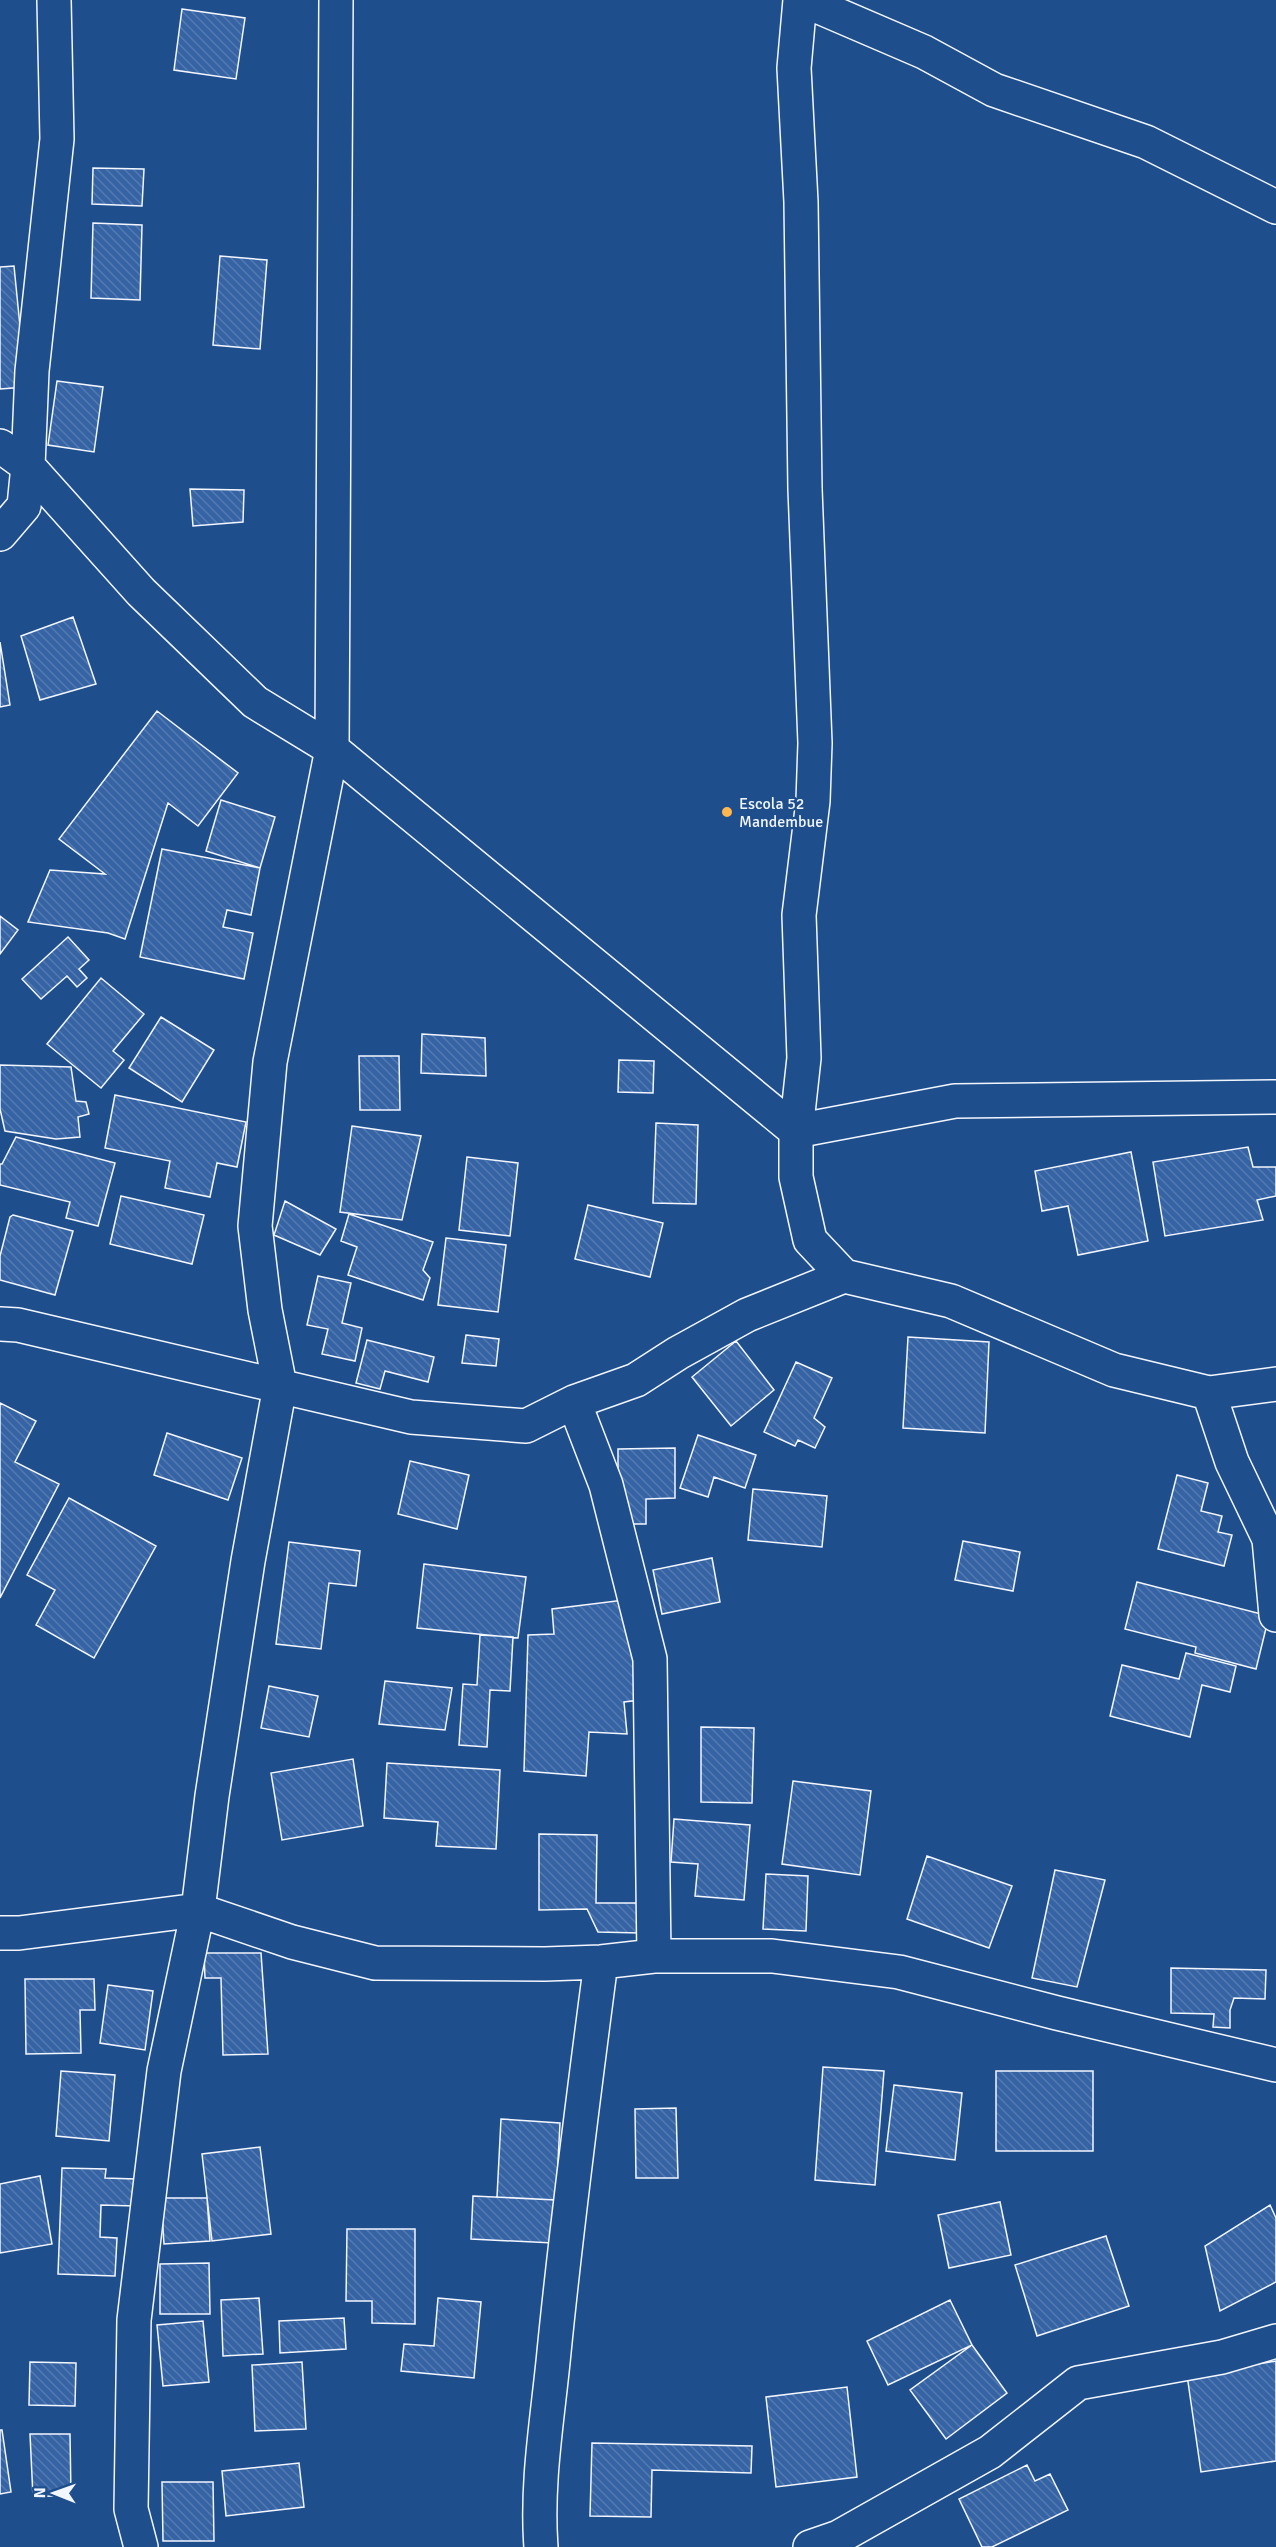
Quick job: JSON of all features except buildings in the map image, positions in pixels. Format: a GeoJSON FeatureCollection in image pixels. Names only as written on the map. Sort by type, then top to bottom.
{"type":"FeatureCollection","features":[{"type":"Feature","properties":{"kind":"street"},"geometry":{"type":"LineString","coordinates":[[0,534],[24,506],[32,371],[57,139],[54,0]]}},
{"type":"Feature","properties":{"kind":"street"},"geometry":{"type":"LineString","coordinates":[[141,2547],[131,2509],[134,2320],[164,2072],[198,1910],[212,1796],[248,1561],[280,1386],[265,1310],[255,1226],[270,1062],[332,749],[336,0]]}},
{"type":"Feature","properties":{"kind":"street"},"geometry":{"type":"LineString","coordinates":[[1276,207],[1146,142],[994,90],[924,52],[802,0],[794,68],[801,201],[805,489],[815,743],[813,801],[799,915],[804,1058],[796,1131],[796,1177],[810,1240],[844,1276],[951,1301],[1114,1370],[1209,1393],[1276,1384]]}},
{"type":"Feature","properties":{"kind":"street"},"geometry":{"type":"LineString","coordinates":[[0,446],[28,466],[141,592],[255,702],[332,749],[796,1131]]}},
{"type":"Feature","properties":{"kind":"street"},"geometry":{"type":"LineString","coordinates":[[796,1131],[955,1101],[1276,1097]]}},
{"type":"Feature","properties":{"kind":"street"},"geometry":{"type":"LineString","coordinates":[[0,1324],[18,1325],[411,1417],[526,1426],[574,1402],[636,1380],[678,1353],[747,1315],[844,1276]]}},
{"type":"Feature","properties":{"kind":"street"},"geometry":{"type":"LineString","coordinates":[[1209,1393],[1232,1462],[1269,1539],[1276,1615]]}},
{"type":"Feature","properties":{"kind":"street"},"geometry":{"type":"LineString","coordinates":[[574,1402],[606,1485],[650,1659],[654,1956]]}},
{"type":"Feature","properties":{"kind":"street"},"geometry":{"type":"LineString","coordinates":[[0,1933],[19,1933],[198,1910],[292,1942],[375,1963],[602,1962],[654,1956],[772,1956],[899,1972],[1057,2013],[1276,2065]]}},
{"type":"Feature","properties":{"kind":"street"},"geometry":{"type":"LineString","coordinates":[[541,2547],[538,2511],[554,2348],[576,2145],[602,1962]]}},
{"type":"Feature","properties":{"kind":"street"},"geometry":{"type":"LineString","coordinates":[[810,2547],[839,2537],[990,2452],[1078,2383],[1222,2356],[1276,2341]]}},
{"type":"Feature","properties":{"kind":"place","name":"Escola 52 Mandembue"},"geometry":{"type":"Point","coordinates":[727,812]}}]}
